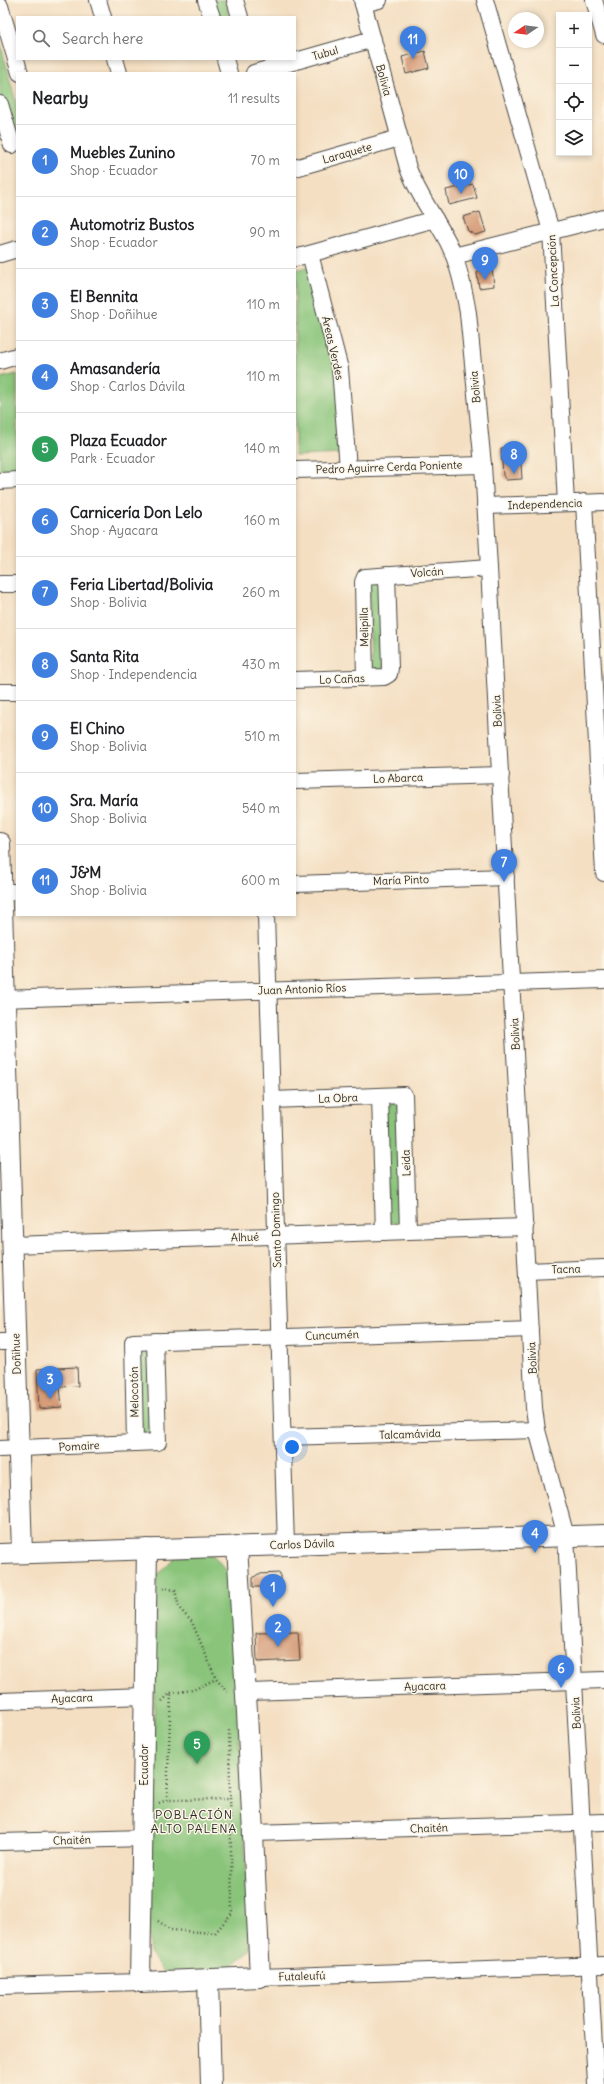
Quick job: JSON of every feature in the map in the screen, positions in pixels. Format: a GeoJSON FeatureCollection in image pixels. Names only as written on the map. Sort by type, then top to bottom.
{"type":"FeatureCollection","features":[{"type":"Feature","properties":{"kind":"street"},"geometry":{"type":"LineString","coordinates":[[98,0],[103,16]]}},
{"type":"Feature","properties":{"kind":"street"},"geometry":{"type":"LineString","coordinates":[[206,0],[212,16]]}},
{"type":"Feature","properties":{"kind":"street"},"geometry":{"type":"LineString","coordinates":[[234,0],[240,16]]}},
{"type":"Feature","properties":{"kind":"street"},"geometry":{"type":"LineString","coordinates":[[363,2],[379,0]]}},
{"type":"Feature","properties":{"kind":"street","name":"La Concepción"},"geometry":{"type":"LineString","coordinates":[[485,0],[551,231],[566,503]]}},
{"type":"Feature","properties":{"kind":"street"},"geometry":{"type":"LineString","coordinates":[[594,0],[604,35]]}},
{"type":"Feature","properties":{"kind":"street","name":"Bolivia"},"geometry":{"type":"LineString","coordinates":[[363,2],[399,138],[413,182],[454,256],[465,294],[468,313],[483,465],[490,568],[534,1408],[537,1430],[566,1536],[582,1823],[597,1966],[596,2084]]}},
{"type":"Feature","properties":{"kind":"street"},"geometry":{"type":"LineString","coordinates":[[0,6],[16,60]]}},
{"type":"Feature","properties":{"kind":"street","name":"Tubul"},"geometry":{"type":"LineString","coordinates":[[296,58],[373,39]]}},
{"type":"Feature","properties":{"kind":"street"},"geometry":{"type":"LineString","coordinates":[[16,60],[20,72]]}},
{"type":"Feature","properties":{"kind":"street"},"geometry":{"type":"LineString","coordinates":[[115,60],[119,72]]}},
{"type":"Feature","properties":{"kind":"street"},"geometry":{"type":"LineString","coordinates":[[225,60],[229,72]]}},
{"type":"Feature","properties":{"kind":"street","name":"Tubul"},"geometry":{"type":"LineString","coordinates":[[254,68],[287,60]]}},
{"type":"Feature","properties":{"kind":"street"},"geometry":{"type":"LineString","coordinates":[[0,104],[10,146]]}},
{"type":"Feature","properties":{"kind":"street","name":"Laraquete"},"geometry":{"type":"LineString","coordinates":[[296,168],[399,138]]}},
{"type":"Feature","properties":{"kind":"street"},"geometry":{"type":"LineString","coordinates":[[454,256],[604,218]]}},
{"type":"Feature","properties":{"kind":"street"},"geometry":{"type":"LineString","coordinates":[[302,256],[434,219]]}},
{"type":"Feature","properties":{"kind":"street"},"geometry":{"type":"LineString","coordinates":[[0,254],[16,249]]}},
{"type":"Feature","properties":{"kind":"street","name":"Áreas Verdes"},"geometry":{"type":"LineString","coordinates":[[302,256],[340,369],[348,468]]}},
{"type":"Feature","properties":{"kind":"street"},"geometry":{"type":"LineString","coordinates":[[0,361],[16,356]]}},
{"type":"Feature","properties":{"kind":"street","name":"Pedro Aguirre Cerda Poniente"},"geometry":{"type":"LineString","coordinates":[[296,470],[483,465]]}},
{"type":"Feature","properties":{"kind":"street"},"geometry":{"type":"LineString","coordinates":[[0,481],[16,480]]}},
{"type":"Feature","properties":{"kind":"street"},"geometry":{"type":"LineString","coordinates":[[584,502],[604,872]]}},
{"type":"Feature","properties":{"kind":"street","name":"Independencia"},"geometry":{"type":"LineString","coordinates":[[485,506],[604,502]]}},
{"type":"Feature","properties":{"kind":"street","name":"Volcán"},"geometry":{"type":"LineString","coordinates":[[365,577],[490,568]]}},
{"type":"Feature","properties":{"kind":"street","name":"Lo Cañas"},"geometry":{"type":"LineString","coordinates":[[296,680],[384,677],[389,674],[388,575]]}},
{"type":"Feature","properties":{"kind":"street","name":"Melipilla"},"geometry":{"type":"LineString","coordinates":[[365,577],[363,582],[365,678]]}},
{"type":"Feature","properties":{"kind":"street"},"geometry":{"type":"LineString","coordinates":[[0,584],[16,584]]}},
{"type":"Feature","properties":{"kind":"street"},"geometry":{"type":"LineString","coordinates":[[0,692],[16,692]]}},
{"type":"Feature","properties":{"kind":"street","name":"Lo Abarca"},"geometry":{"type":"LineString","coordinates":[[296,781],[501,775]]}},
{"type":"Feature","properties":{"kind":"street","name":"Doñihue"},"geometry":{"type":"LineString","coordinates":[[0,843],[6,892],[2,999],[4,1108],[13,1245],[8,1342],[9,1449],[22,1553]]}},
{"type":"Feature","properties":{"kind":"street","name":"María Pinto"},"geometry":{"type":"LineString","coordinates":[[296,884],[506,876]]}},
{"type":"Feature","properties":{"kind":"street","name":"Santo Domingo"},"geometry":{"type":"LineString","coordinates":[[266,916],[286,1545]]}},
{"type":"Feature","properties":{"kind":"street","name":"Juan Antonio Ríos"},"geometry":{"type":"LineString","coordinates":[[2,999],[604,980]]}},
{"type":"Feature","properties":{"kind":"street"},"geometry":{"type":"LineString","coordinates":[[380,1096],[384,1232]]}},
{"type":"Feature","properties":{"kind":"street","name":"La Obra"},"geometry":{"type":"LineString","coordinates":[[272,1100],[404,1096]]}},
{"type":"Feature","properties":{"kind":"street","name":"Leida"},"geometry":{"type":"LineString","coordinates":[[404,1096],[408,1231]]}},
{"type":"Feature","properties":{"kind":"street","name":"Alhué"},"geometry":{"type":"LineString","coordinates":[[13,1245],[525,1227]]}},
{"type":"Feature","properties":{"kind":"street","name":"Tacna"},"geometry":{"type":"LineString","coordinates":[[527,1271],[604,1268]]}},
{"type":"Feature","properties":{"kind":"street","name":"Cuncumén"},"geometry":{"type":"LineString","coordinates":[[133,1342],[530,1329]]}},
{"type":"Feature","properties":{"kind":"street","name":"Melocotón"},"geometry":{"type":"LineString","coordinates":[[155,1341],[158,1442]]}},
{"type":"Feature","properties":{"kind":"street","name":"Melocotón"},"geometry":{"type":"LineString","coordinates":[[133,1342],[135,1443]]}},
{"type":"Feature","properties":{"kind":"street","name":"Talcamávida"},"geometry":{"type":"LineString","coordinates":[[283,1437],[537,1430]]}},
{"type":"Feature","properties":{"kind":"street","name":"Pomaire"},"geometry":{"type":"LineString","coordinates":[[9,1449],[158,1442]]}},
{"type":"Feature","properties":{"kind":"street","name":"Carlos Dávila"},"geometry":{"type":"LineString","coordinates":[[0,1554],[604,1535]]}},
{"type":"Feature","properties":{"kind":"street"},"geometry":{"type":"LineString","coordinates":[[237,1546],[237,1696],[254,1834],[260,1977]]}},
{"type":"Feature","properties":{"kind":"street","name":"Ecuador"},"geometry":{"type":"LineString","coordinates":[[140,1982],[144,1838],[144,1705],[147,1549]]}},
{"type":"Feature","properties":{"kind":"street","name":"Ayacara"},"geometry":{"type":"LineString","coordinates":[[237,1696],[604,1680]]}},
{"type":"Feature","properties":{"kind":"street","name":"Ayacara"},"geometry":{"type":"LineString","coordinates":[[0,1701],[144,1705]]}},
{"type":"Feature","properties":{"kind":"street","name":"Chaitén"},"geometry":{"type":"LineString","coordinates":[[254,1834],[604,1822]]}},
{"type":"Feature","properties":{"kind":"street","name":"Chaitén"},"geometry":{"type":"LineString","coordinates":[[0,1842],[144,1838]]}},
{"type":"Feature","properties":{"kind":"street","name":"Futaleufú"},"geometry":{"type":"LineString","coordinates":[[0,1986],[597,1966]]}},
{"type":"Feature","properties":{"kind":"street"},"geometry":{"type":"LineString","coordinates":[[208,1979],[211,2084]]}},
{"type":"Feature","properties":{"kind":"path"},"geometry":{"type":"LineString","coordinates":[[146,1600],[162,1588],[175,1590],[179,1608],[192,1622],[216,1680],[228,1692],[237,1696]]}},
{"type":"Feature","properties":{"kind":"path"},"geometry":{"type":"LineString","coordinates":[[144,1705],[171,1693],[193,1690],[216,1680]]}},
{"type":"Feature","properties":{"kind":"path"},"geometry":{"type":"LineString","coordinates":[[167,1800],[171,1693]]}},
{"type":"Feature","properties":{"kind":"path"},"geometry":{"type":"LineString","coordinates":[[142,1920],[158,1920],[171,1930],[215,1933],[232,1913],[228,1722]]}},
{"type":"Feature","properties":{"kind":"path"},"geometry":{"type":"LineString","coordinates":[[144,1810],[167,1800],[230,1799]]}},
{"type":"Feature","properties":{"kind":"green space"},"geometry":{"type":"Polygon","coordinates":[[[209,0],[225,0],[229,16],[214,16],[209,0]]]}},
{"type":"Feature","properties":{"kind":"green space"},"geometry":{"type":"Polygon","coordinates":[[[0,41],[16,103],[16,137],[13,136],[0,94],[0,41]]]}},
{"type":"Feature","properties":{"kind":"green space"},"geometry":{"type":"Polygon","coordinates":[[[314,265],[341,367],[344,454],[296,456],[296,270],[314,265]]]}},
{"type":"Feature","properties":{"kind":"green space"},"geometry":{"type":"Polygon","coordinates":[[[16,374],[16,477],[0,474],[0,378],[16,374]]]}},
{"type":"Feature","properties":{"kind":"green space"},"geometry":{"type":"Polygon","coordinates":[[[369,580],[382,582],[383,673],[371,670],[369,580]]]}},
{"type":"Feature","properties":{"kind":"green space"},"geometry":{"type":"Polygon","coordinates":[[[398,1103],[405,1222],[388,1223],[384,1104],[398,1103]]]}},
{"type":"Feature","properties":{"kind":"green space"},"geometry":{"type":"Polygon","coordinates":[[[136,1346],[152,1346],[155,1439],[140,1439],[136,1346]]]}},
{"type":"Feature","properties":{"kind":"green space"},"geometry":{"type":"Polygon","coordinates":[[[213,1555],[232,1577],[250,1950],[227,1970],[164,1973],[149,1953],[157,1575],[176,1556],[213,1555]]]}},
{"type":"Feature","properties":{"kind":"building"},"geometry":{"type":"Polygon","coordinates":[[[425,51],[429,68],[406,74],[402,57],[425,51]]]}},
{"type":"Feature","properties":{"kind":"building"},"geometry":{"type":"Polygon","coordinates":[[[473,184],[477,198],[449,205],[446,190],[473,184]]]}},
{"type":"Feature","properties":{"kind":"building"},"geometry":{"type":"Polygon","coordinates":[[[480,212],[486,232],[475,235],[468,231],[463,217],[480,212]]]}},
{"type":"Feature","properties":{"kind":"building"},"geometry":{"type":"Polygon","coordinates":[[[492,267],[494,286],[479,288],[477,273],[482,268],[492,267]]]}},
{"type":"Feature","properties":{"kind":"building"},"geometry":{"type":"Polygon","coordinates":[[[520,447],[522,479],[506,480],[503,475],[501,448],[520,447]]]}},
{"type":"Feature","properties":{"kind":"building"},"geometry":{"type":"Polygon","coordinates":[[[77,1367],[78,1386],[60,1387],[62,1407],[39,1409],[37,1369],[77,1367]]]}},
{"type":"Feature","properties":{"kind":"building"},"geometry":{"type":"Polygon","coordinates":[[[280,1573],[280,1587],[253,1587],[253,1578],[258,1574],[280,1573]]]}},
{"type":"Feature","properties":{"kind":"building"},"geometry":{"type":"Polygon","coordinates":[[[298,1632],[300,1660],[257,1662],[256,1633],[298,1632]]]}},
{"type":"Feature","properties":{"kind":"place","name":"J&M"},"geometry":{"type":"Point","coordinates":[413,59]}},
{"type":"Feature","properties":{"kind":"place","name":"Sra. María"},"geometry":{"type":"Point","coordinates":[461,194]}},
{"type":"Feature","properties":{"kind":"place","name":"El Chino"},"geometry":{"type":"Point","coordinates":[485,280]}},
{"type":"Feature","properties":{"kind":"place","name":"Santa Rita"},"geometry":{"type":"Point","coordinates":[514,474]}},
{"type":"Feature","properties":{"kind":"place","name":"Feria Libertad/Bolivia"},"geometry":{"type":"Point","coordinates":[504,882]}},
{"type":"Feature","properties":{"kind":"place","name":"El Bennita"},"geometry":{"type":"Point","coordinates":[50,1399]}},
{"type":"Feature","properties":{"kind":"place","name":"Amasandería"},"geometry":{"type":"Point","coordinates":[535,1553]}},
{"type":"Feature","properties":{"kind":"place","name":"Muebles Zunino"},"geometry":{"type":"Point","coordinates":[273,1607]}},
{"type":"Feature","properties":{"kind":"place","name":"Automotriz Bustos"},"geometry":{"type":"Point","coordinates":[278,1647]}},
{"type":"Feature","properties":{"kind":"place","name":"Carnicería Don Lelo"},"geometry":{"type":"Point","coordinates":[561,1688]}},
{"type":"Feature","properties":{"kind":"place","name":"Plaza Ecuador"},"geometry":{"type":"Point","coordinates":[197,1764]}},
{"type":"Feature","properties":{"kind":"district","name":"POBLACIÓN ALTO PALENA"},"geometry":{"type":"Point","coordinates":[194,1821]}}]}
